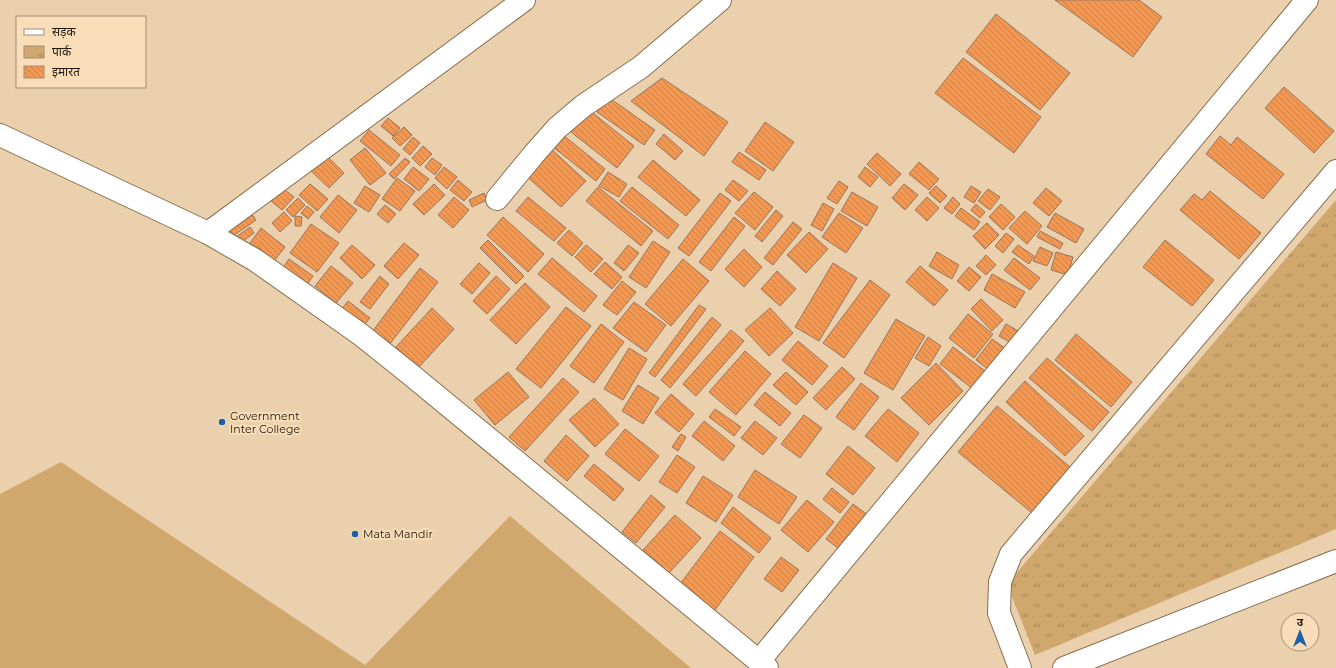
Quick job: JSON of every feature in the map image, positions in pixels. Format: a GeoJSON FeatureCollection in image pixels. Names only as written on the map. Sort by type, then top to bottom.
{"type":"FeatureCollection","features":[{"type":"Feature","properties":{"kind":"street"},"geometry":{"type":"LineString","coordinates":[[208,233],[524,0]]}},
{"type":"Feature","properties":{"kind":"street"},"geometry":{"type":"LineString","coordinates":[[497,200],[557,128],[583,106],[641,67],[720,0]]}},
{"type":"Feature","properties":{"kind":"street"},"geometry":{"type":"LineString","coordinates":[[0,135],[208,233],[255,260],[360,334],[763,665],[1307,0]]}},
{"type":"Feature","properties":{"kind":"street"},"geometry":{"type":"LineString","coordinates":[[1020,668],[999,613],[1000,582],[1011,554],[1336,172]]}},
{"type":"Feature","properties":{"kind":"street"},"geometry":{"type":"LineString","coordinates":[[1064,668],[1336,562]]}},
{"type":"Feature","properties":{"kind":"green space"},"geometry":{"type":"Polygon","coordinates":[[[1336,200],[1336,529],[1035,655],[1007,584],[1336,200]]]}},
{"type":"Feature","properties":{"kind":"green space"},"geometry":{"type":"Polygon","coordinates":[[[61,462],[365,665],[510,516],[691,668],[0,668],[0,494],[61,462]]]}},
{"type":"Feature","properties":{"kind":"building"},"geometry":{"type":"Polygon","coordinates":[[[1055,0],[1139,0],[1162,17],[1133,57],[1055,0]]]}},
{"type":"Feature","properties":{"kind":"building"},"geometry":{"type":"Polygon","coordinates":[[[996,14],[1070,73],[1040,110],[966,52],[996,14]]]}},
{"type":"Feature","properties":{"kind":"building"},"geometry":{"type":"Polygon","coordinates":[[[963,58],[1041,117],[1014,153],[935,93],[963,58]]]}},
{"type":"Feature","properties":{"kind":"building"},"geometry":{"type":"Polygon","coordinates":[[[662,78],[728,122],[704,156],[631,101],[662,78]]]}},
{"type":"Feature","properties":{"kind":"building"},"geometry":{"type":"Polygon","coordinates":[[[1284,87],[1334,131],[1314,153],[1265,108],[1284,87]]]}},
{"type":"Feature","properties":{"kind":"building"},"geometry":{"type":"Polygon","coordinates":[[[608,97],[655,130],[644,145],[597,112],[608,97]]]}},
{"type":"Feature","properties":{"kind":"building"},"geometry":{"type":"Polygon","coordinates":[[[589,110],[634,146],[617,168],[571,132],[589,110]]]}},
{"type":"Feature","properties":{"kind":"building"},"geometry":{"type":"Polygon","coordinates":[[[388,118],[400,128],[393,136],[381,126],[388,118]]]}},
{"type":"Feature","properties":{"kind":"building"},"geometry":{"type":"Polygon","coordinates":[[[765,122],[794,142],[773,171],[745,151],[765,122]]]}},
{"type":"Feature","properties":{"kind":"building"},"geometry":{"type":"Polygon","coordinates":[[[404,127],[412,135],[400,146],[392,138],[404,127]]]}},
{"type":"Feature","properties":{"kind":"building"},"geometry":{"type":"Polygon","coordinates":[[[369,130],[400,155],[391,166],[360,141],[369,130]]]}},
{"type":"Feature","properties":{"kind":"building"},"geometry":{"type":"Polygon","coordinates":[[[664,134],[683,151],[675,160],[656,144],[664,134]]]}},
{"type":"Feature","properties":{"kind":"building"},"geometry":{"type":"Polygon","coordinates":[[[563,135],[605,169],[596,181],[553,147],[563,135]]]}},
{"type":"Feature","properties":{"kind":"building"},"geometry":{"type":"Polygon","coordinates":[[[1220,136],[1231,145],[1237,137],[1284,174],[1263,199],[1206,154],[1220,136]]]}},
{"type":"Feature","properties":{"kind":"building"},"geometry":{"type":"Polygon","coordinates":[[[413,137],[420,143],[410,155],[403,149],[413,137]]]}},
{"type":"Feature","properties":{"kind":"building"},"geometry":{"type":"Polygon","coordinates":[[[423,146],[432,154],[420,166],[412,158],[423,146]]]}},
{"type":"Feature","properties":{"kind":"building"},"geometry":{"type":"Polygon","coordinates":[[[549,147],[586,181],[561,207],[524,174],[549,147]]]}},
{"type":"Feature","properties":{"kind":"building"},"geometry":{"type":"Polygon","coordinates":[[[365,148],[386,173],[370,185],[350,160],[365,148]]]}},
{"type":"Feature","properties":{"kind":"building"},"geometry":{"type":"Polygon","coordinates":[[[739,152],[766,170],[759,180],[732,162],[739,152]]]}},
{"type":"Feature","properties":{"kind":"building"},"geometry":{"type":"Polygon","coordinates":[[[324,153],[344,173],[329,188],[309,169],[324,153]]]}},
{"type":"Feature","properties":{"kind":"building"},"geometry":{"type":"Polygon","coordinates":[[[877,153],[901,174],[890,186],[867,164],[877,153]]]}},
{"type":"Feature","properties":{"kind":"building"},"geometry":{"type":"Polygon","coordinates":[[[405,158],[410,162],[394,179],[389,174],[405,158]]]}},
{"type":"Feature","properties":{"kind":"building"},"geometry":{"type":"Polygon","coordinates":[[[432,158],[442,165],[435,175],[425,167],[432,158]]]}},
{"type":"Feature","properties":{"kind":"building"},"geometry":{"type":"Polygon","coordinates":[[[653,160],[700,200],[686,216],[638,177],[653,160]]]}},
{"type":"Feature","properties":{"kind":"building"},"geometry":{"type":"Polygon","coordinates":[[[919,162],[939,179],[929,190],[909,174],[919,162]]]}},
{"type":"Feature","properties":{"kind":"building"},"geometry":{"type":"Polygon","coordinates":[[[413,167],[429,179],[419,191],[404,179],[413,167]]]}},
{"type":"Feature","properties":{"kind":"building"},"geometry":{"type":"Polygon","coordinates":[[[444,167],[457,177],[447,189],[435,178],[444,167]]]}},
{"type":"Feature","properties":{"kind":"building"},"geometry":{"type":"Polygon","coordinates":[[[865,167],[878,177],[870,187],[858,177],[865,167]]]}},
{"type":"Feature","properties":{"kind":"building"},"geometry":{"type":"Polygon","coordinates":[[[608,172],[627,184],[619,197],[599,186],[608,172]]]}},
{"type":"Feature","properties":{"kind":"building"},"geometry":{"type":"Polygon","coordinates":[[[397,178],[415,191],[400,211],[382,199],[397,178]]]}},
{"type":"Feature","properties":{"kind":"building"},"geometry":{"type":"Polygon","coordinates":[[[458,180],[472,192],[464,201],[450,190],[458,180]]]}},
{"type":"Feature","properties":{"kind":"building"},"geometry":{"type":"Polygon","coordinates":[[[733,180],[748,191],[739,201],[725,190],[733,180]]]}},
{"type":"Feature","properties":{"kind":"building"},"geometry":{"type":"Polygon","coordinates":[[[839,181],[848,187],[837,204],[827,198],[839,181]]]}},
{"type":"Feature","properties":{"kind":"building"},"geometry":{"type":"Polygon","coordinates":[[[310,184],[328,199],[317,211],[299,195],[310,184]]]}},
{"type":"Feature","properties":{"kind":"building"},"geometry":{"type":"Polygon","coordinates":[[[434,184],[445,195],[424,215],[413,204],[434,184]]]}},
{"type":"Feature","properties":{"kind":"building"},"geometry":{"type":"Polygon","coordinates":[[[904,184],[918,195],[905,210],[892,198],[904,184]]]}},
{"type":"Feature","properties":{"kind":"building"},"geometry":{"type":"Polygon","coordinates":[[[365,186],[380,195],[369,212],[354,203],[365,186]]]}},
{"type":"Feature","properties":{"kind":"building"},"geometry":{"type":"Polygon","coordinates":[[[936,186],[947,196],[940,203],[929,193],[936,186]]]}},
{"type":"Feature","properties":{"kind":"building"},"geometry":{"type":"Polygon","coordinates":[[[971,186],[981,192],[974,203],[964,197],[971,186]]]}},
{"type":"Feature","properties":{"kind":"building"},"geometry":{"type":"Polygon","coordinates":[[[281,187],[294,197],[282,210],[270,200],[281,187]]]}},
{"type":"Feature","properties":{"kind":"building"},"geometry":{"type":"Polygon","coordinates":[[[598,187],[653,231],[641,246],[586,201],[598,187]]]}},
{"type":"Feature","properties":{"kind":"building"},"geometry":{"type":"Polygon","coordinates":[[[632,187],[679,225],[668,239],[620,201],[632,187]]]}},
{"type":"Feature","properties":{"kind":"building"},"geometry":{"type":"Polygon","coordinates":[[[1046,188],[1062,201],[1049,216],[1033,203],[1046,188]]]}},
{"type":"Feature","properties":{"kind":"building"},"geometry":{"type":"Polygon","coordinates":[[[988,189],[1000,197],[990,210],[978,201],[988,189]]]}},
{"type":"Feature","properties":{"kind":"building"},"geometry":{"type":"Polygon","coordinates":[[[1210,191],[1261,233],[1239,259],[1180,210],[1194,194],[1202,200],[1210,191]]]}},
{"type":"Feature","properties":{"kind":"building"},"geometry":{"type":"Polygon","coordinates":[[[754,192],[773,207],[755,230],[735,213],[754,192]]]}},
{"type":"Feature","properties":{"kind":"building"},"geometry":{"type":"Polygon","coordinates":[[[852,192],[878,207],[867,226],[841,211],[852,192]]]}},
{"type":"Feature","properties":{"kind":"building"},"geometry":{"type":"Polygon","coordinates":[[[484,193],[487,200],[472,207],[469,200],[484,193]]]}},
{"type":"Feature","properties":{"kind":"building"},"geometry":{"type":"Polygon","coordinates":[[[720,193],[731,201],[689,256],[678,248],[720,193]]]}},
{"type":"Feature","properties":{"kind":"building"},"geometry":{"type":"Polygon","coordinates":[[[338,195],[357,210],[339,233],[320,217],[338,195]]]}},
{"type":"Feature","properties":{"kind":"building"},"geometry":{"type":"Polygon","coordinates":[[[454,197],[469,210],[453,228],[438,215],[454,197]]]}},
{"type":"Feature","properties":{"kind":"building"},"geometry":{"type":"Polygon","coordinates":[[[528,197],[566,228],[554,241],[516,211],[528,197]]]}},
{"type":"Feature","properties":{"kind":"building"},"geometry":{"type":"Polygon","coordinates":[[[927,197],[939,208],[927,221],[915,210],[927,197]]]}},
{"type":"Feature","properties":{"kind":"building"},"geometry":{"type":"Polygon","coordinates":[[[953,197],[960,204],[952,214],[944,208],[953,197]]]}},
{"type":"Feature","properties":{"kind":"building"},"geometry":{"type":"Polygon","coordinates":[[[298,198],[305,205],[293,217],[286,210],[298,198]]]}},
{"type":"Feature","properties":{"kind":"building"},"geometry":{"type":"Polygon","coordinates":[[[823,203],[834,209],[822,231],[811,225],[823,203]]]}},
{"type":"Feature","properties":{"kind":"building"},"geometry":{"type":"Polygon","coordinates":[[[976,204],[985,212],[980,218],[971,210],[976,204]]]}},
{"type":"Feature","properties":{"kind":"building"},"geometry":{"type":"Polygon","coordinates":[[[1001,204],[1015,217],[1003,230],[989,217],[1001,204]]]}},
{"type":"Feature","properties":{"kind":"building"},"geometry":{"type":"Polygon","coordinates":[[[385,205],[396,214],[388,223],[377,214],[385,205]]]}},
{"type":"Feature","properties":{"kind":"building"},"geometry":{"type":"Polygon","coordinates":[[[307,206],[314,212],[308,219],[301,213],[307,206]]]}},
{"type":"Feature","properties":{"kind":"building"},"geometry":{"type":"Polygon","coordinates":[[[961,208],[980,222],[974,230],[955,216],[961,208]]]}},
{"type":"Feature","properties":{"kind":"building"},"geometry":{"type":"Polygon","coordinates":[[[248,209],[256,220],[227,240],[219,229],[248,209]]]}},
{"type":"Feature","properties":{"kind":"building"},"geometry":{"type":"Polygon","coordinates":[[[776,210],[783,216],[762,242],[755,236],[776,210]]]}},
{"type":"Feature","properties":{"kind":"building"},"geometry":{"type":"Polygon","coordinates":[[[1025,211],[1042,226],[1027,244],[1009,228],[1025,211]]]}},
{"type":"Feature","properties":{"kind":"building"},"geometry":{"type":"Polygon","coordinates":[[[284,212],[292,221],[280,232],[272,223],[284,212]]]}},
{"type":"Feature","properties":{"kind":"building"},"geometry":{"type":"Polygon","coordinates":[[[839,213],[863,228],[846,253],[822,237],[839,213]]]}},
{"type":"Feature","properties":{"kind":"building"},"geometry":{"type":"Polygon","coordinates":[[[1055,213],[1084,229],[1076,243],[1047,227],[1055,213]]]}},
{"type":"Feature","properties":{"kind":"building"},"geometry":{"type":"Polygon","coordinates":[[[295,216],[302,217],[301,226],[295,226],[295,216]]]}},
{"type":"Feature","properties":{"kind":"building"},"geometry":{"type":"Polygon","coordinates":[[[503,217],[544,254],[528,272],[487,235],[503,217]]]}},
{"type":"Feature","properties":{"kind":"building"},"geometry":{"type":"Polygon","coordinates":[[[734,217],[745,226],[711,271],[699,262],[734,217]]]}},
{"type":"Feature","properties":{"kind":"building"},"geometry":{"type":"Polygon","coordinates":[[[793,222],[802,229],[773,265],[764,258],[793,222]]]}},
{"type":"Feature","properties":{"kind":"building"},"geometry":{"type":"Polygon","coordinates":[[[987,223],[999,235],[985,249],[973,236],[987,223]]]}},
{"type":"Feature","properties":{"kind":"building"},"geometry":{"type":"Polygon","coordinates":[[[311,224],[339,243],[317,272],[290,253],[311,224]]]}},
{"type":"Feature","properties":{"kind":"building"},"geometry":{"type":"Polygon","coordinates":[[[250,227],[254,233],[238,245],[233,239],[250,227]]]}},
{"type":"Feature","properties":{"kind":"building"},"geometry":{"type":"Polygon","coordinates":[[[261,228],[285,247],[274,261],[250,243],[261,228]]]}},
{"type":"Feature","properties":{"kind":"building"},"geometry":{"type":"Polygon","coordinates":[[[569,230],[583,243],[572,256],[557,243],[569,230]]]}},
{"type":"Feature","properties":{"kind":"building"},"geometry":{"type":"Polygon","coordinates":[[[1040,231],[1063,243],[1060,249],[1037,237],[1040,231]]]}},
{"type":"Feature","properties":{"kind":"building"},"geometry":{"type":"Polygon","coordinates":[[[809,232],[828,249],[806,273],[787,255],[809,232]]]}},
{"type":"Feature","properties":{"kind":"building"},"geometry":{"type":"Polygon","coordinates":[[[1006,233],[1014,239],[1003,253],[995,246],[1006,233]]]}},
{"type":"Feature","properties":{"kind":"building"},"geometry":{"type":"Polygon","coordinates":[[[488,240],[524,276],[516,284],[480,248],[488,240]]]}},
{"type":"Feature","properties":{"kind":"building"},"geometry":{"type":"Polygon","coordinates":[[[1165,240],[1214,280],[1192,306],[1143,267],[1165,240]]]}},
{"type":"Feature","properties":{"kind":"building"},"geometry":{"type":"Polygon","coordinates":[[[653,241],[670,252],[646,288],[629,277],[653,241]]]}},
{"type":"Feature","properties":{"kind":"building"},"geometry":{"type":"Polygon","coordinates":[[[404,243],[419,255],[398,279],[384,266],[404,243]]]}},
{"type":"Feature","properties":{"kind":"building"},"geometry":{"type":"Polygon","coordinates":[[[352,245],[375,265],[362,279],[340,258],[352,245]]]}},
{"type":"Feature","properties":{"kind":"building"},"geometry":{"type":"Polygon","coordinates":[[[586,245],[603,259],[591,272],[575,257],[586,245]]]}},
{"type":"Feature","properties":{"kind":"building"},"geometry":{"type":"Polygon","coordinates":[[[628,245],[639,253],[624,271],[614,263],[628,245]]]}},
{"type":"Feature","properties":{"kind":"building"},"geometry":{"type":"Polygon","coordinates":[[[1018,245],[1034,256],[1029,264],[1012,252],[1018,245]]]}},
{"type":"Feature","properties":{"kind":"building"},"geometry":{"type":"Polygon","coordinates":[[[1040,247],[1053,253],[1047,266],[1033,261],[1040,247]]]}},
{"type":"Feature","properties":{"kind":"building"},"geometry":{"type":"Polygon","coordinates":[[[744,249],[762,267],[744,287],[725,269],[744,249]]]}},
{"type":"Feature","properties":{"kind":"building"},"geometry":{"type":"Polygon","coordinates":[[[937,252],[959,265],[952,279],[929,266],[937,252]]]}},
{"type":"Feature","properties":{"kind":"building"},"geometry":{"type":"Polygon","coordinates":[[[1056,252],[1073,257],[1068,275],[1051,270],[1056,252]]]}},
{"type":"Feature","properties":{"kind":"building"},"geometry":{"type":"Polygon","coordinates":[[[986,255],[996,265],[986,275],[976,266],[986,255]]]}},
{"type":"Feature","properties":{"kind":"building"},"geometry":{"type":"Polygon","coordinates":[[[552,258],[597,296],[584,312],[538,274],[552,258]]]}},
{"type":"Feature","properties":{"kind":"building"},"geometry":{"type":"Polygon","coordinates":[[[1014,258],[1040,278],[1030,290],[1004,270],[1014,258]]]}},
{"type":"Feature","properties":{"kind":"building"},"geometry":{"type":"Polygon","coordinates":[[[289,259],[313,276],[304,289],[280,272],[289,259]]]}},
{"type":"Feature","properties":{"kind":"building"},"geometry":{"type":"Polygon","coordinates":[[[683,259],[709,281],[671,326],[645,304],[683,259]]]}},
{"type":"Feature","properties":{"kind":"building"},"geometry":{"type":"Polygon","coordinates":[[[605,262],[622,277],[612,289],[594,274],[605,262]]]}},
{"type":"Feature","properties":{"kind":"building"},"geometry":{"type":"Polygon","coordinates":[[[479,263],[490,273],[472,294],[460,284],[479,263]]]}},
{"type":"Feature","properties":{"kind":"building"},"geometry":{"type":"Polygon","coordinates":[[[833,263],[857,278],[819,341],[795,327],[833,263]]]}},
{"type":"Feature","properties":{"kind":"building"},"geometry":{"type":"Polygon","coordinates":[[[331,266],[353,283],[336,303],[315,286],[331,266]]]}},
{"type":"Feature","properties":{"kind":"building"},"geometry":{"type":"Polygon","coordinates":[[[920,266],[948,290],[934,306],[906,282],[920,266]]]}},
{"type":"Feature","properties":{"kind":"building"},"geometry":{"type":"Polygon","coordinates":[[[969,267],[981,277],[969,291],[957,281],[969,267]]]}},
{"type":"Feature","properties":{"kind":"building"},"geometry":{"type":"Polygon","coordinates":[[[420,268],[438,282],[389,345],[372,332],[420,268]]]}},
{"type":"Feature","properties":{"kind":"building"},"geometry":{"type":"Polygon","coordinates":[[[777,271],[796,289],[780,306],[761,289],[777,271]]]}},
{"type":"Feature","properties":{"kind":"building"},"geometry":{"type":"Polygon","coordinates":[[[992,274],[1025,292],[1015,308],[984,290],[992,274]]]}},
{"type":"Feature","properties":{"kind":"building"},"geometry":{"type":"Polygon","coordinates":[[[380,276],[389,284],[370,309],[360,302],[380,276]]]}},
{"type":"Feature","properties":{"kind":"building"},"geometry":{"type":"Polygon","coordinates":[[[496,276],[510,289],[487,314],[473,301],[496,276]]]}},
{"type":"Feature","properties":{"kind":"building"},"geometry":{"type":"Polygon","coordinates":[[[870,280],[890,295],[844,358],[823,343],[870,280]]]}},
{"type":"Feature","properties":{"kind":"building"},"geometry":{"type":"Polygon","coordinates":[[[622,281],[636,292],[617,315],[603,305],[622,281]]]}},
{"type":"Feature","properties":{"kind":"building"},"geometry":{"type":"Polygon","coordinates":[[[525,283],[550,307],[516,344],[490,320],[525,283]]]}},
{"type":"Feature","properties":{"kind":"building"},"geometry":{"type":"Polygon","coordinates":[[[981,299],[1003,320],[992,331],[971,309],[981,299]]]}},
{"type":"Feature","properties":{"kind":"building"},"geometry":{"type":"Polygon","coordinates":[[[348,301],[370,318],[361,329],[339,312],[348,301]]]}},
{"type":"Feature","properties":{"kind":"building"},"geometry":{"type":"Polygon","coordinates":[[[634,302],[666,325],[646,352],[613,328],[634,302]]]}},
{"type":"Feature","properties":{"kind":"building"},"geometry":{"type":"Polygon","coordinates":[[[699,305],[706,309],[655,377],[649,373],[699,305]]]}},
{"type":"Feature","properties":{"kind":"building"},"geometry":{"type":"Polygon","coordinates":[[[566,307],[591,326],[541,388],[516,369],[566,307]]]}},
{"type":"Feature","properties":{"kind":"building"},"geometry":{"type":"Polygon","coordinates":[[[432,308],[454,329],[418,368],[396,347],[432,308]]]}},
{"type":"Feature","properties":{"kind":"building"},"geometry":{"type":"Polygon","coordinates":[[[770,308],[793,333],[769,356],[745,330],[770,308]]]}},
{"type":"Feature","properties":{"kind":"building"},"geometry":{"type":"Polygon","coordinates":[[[968,314],[993,334],[974,358],[949,338],[968,314]]]}},
{"type":"Feature","properties":{"kind":"building"},"geometry":{"type":"Polygon","coordinates":[[[712,317],[721,325],[670,388],[661,380],[712,317]]]}},
{"type":"Feature","properties":{"kind":"building"},"geometry":{"type":"Polygon","coordinates":[[[896,319],[925,336],[893,390],[864,373],[896,319]]]}},
{"type":"Feature","properties":{"kind":"building"},"geometry":{"type":"Polygon","coordinates":[[[601,324],[624,342],[594,383],[570,366],[601,324]]]}},
{"type":"Feature","properties":{"kind":"building"},"geometry":{"type":"Polygon","coordinates":[[[1006,324],[1020,332],[1013,344],[999,336],[1006,324]]]}},
{"type":"Feature","properties":{"kind":"building"},"geometry":{"type":"Polygon","coordinates":[[[731,330],[744,341],[696,396],[683,384],[731,330]]]}},
{"type":"Feature","properties":{"kind":"building"},"geometry":{"type":"Polygon","coordinates":[[[1076,334],[1132,382],[1111,407],[1055,360],[1076,334]]]}},
{"type":"Feature","properties":{"kind":"building"},"geometry":{"type":"Polygon","coordinates":[[[928,337],[941,346],[929,366],[915,358],[928,337]]]}},
{"type":"Feature","properties":{"kind":"building"},"geometry":{"type":"Polygon","coordinates":[[[992,339],[1006,349],[989,370],[976,360],[992,339]]]}},
{"type":"Feature","properties":{"kind":"building"},"geometry":{"type":"Polygon","coordinates":[[[798,341],[828,366],[812,385],[782,360],[798,341]]]}},
{"type":"Feature","properties":{"kind":"building"},"geometry":{"type":"Polygon","coordinates":[[[953,347],[985,371],[972,388],[940,364],[953,347]]]}},
{"type":"Feature","properties":{"kind":"building"},"geometry":{"type":"Polygon","coordinates":[[[629,348],[647,359],[623,400],[604,389],[629,348]]]}},
{"type":"Feature","properties":{"kind":"building"},"geometry":{"type":"Polygon","coordinates":[[[745,351],[771,374],[736,415],[709,392],[745,351]]]}},
{"type":"Feature","properties":{"kind":"building"},"geometry":{"type":"Polygon","coordinates":[[[1047,358],[1109,412],[1092,431],[1029,378],[1047,358]]]}},
{"type":"Feature","properties":{"kind":"building"},"geometry":{"type":"Polygon","coordinates":[[[936,363],[963,391],[929,425],[901,398],[936,363]]]}},
{"type":"Feature","properties":{"kind":"building"},"geometry":{"type":"Polygon","coordinates":[[[842,367],[855,379],[826,410],[813,398],[842,367]]]}},
{"type":"Feature","properties":{"kind":"building"},"geometry":{"type":"Polygon","coordinates":[[[508,372],[529,397],[495,425],[474,400],[508,372]]]}},
{"type":"Feature","properties":{"kind":"building"},"geometry":{"type":"Polygon","coordinates":[[[786,372],[808,392],[796,405],[773,385],[786,372]]]}},
{"type":"Feature","properties":{"kind":"building"},"geometry":{"type":"Polygon","coordinates":[[[563,378],[579,392],[525,451],[509,437],[563,378]]]}},
{"type":"Feature","properties":{"kind":"building"},"geometry":{"type":"Polygon","coordinates":[[[1025,381],[1084,436],[1065,456],[1006,402],[1025,381]]]}},
{"type":"Feature","properties":{"kind":"building"},"geometry":{"type":"Polygon","coordinates":[[[861,383],[879,397],[854,430],[836,417],[861,383]]]}},
{"type":"Feature","properties":{"kind":"building"},"geometry":{"type":"Polygon","coordinates":[[[638,385],[659,398],[643,424],[622,411],[638,385]]]}},
{"type":"Feature","properties":{"kind":"building"},"geometry":{"type":"Polygon","coordinates":[[[765,392],[791,413],[780,426],[754,405],[765,392]]]}},
{"type":"Feature","properties":{"kind":"building"},"geometry":{"type":"Polygon","coordinates":[[[671,394],[694,414],[679,432],[655,413],[671,394]]]}},
{"type":"Feature","properties":{"kind":"building"},"geometry":{"type":"Polygon","coordinates":[[[594,398],[619,424],[595,447],[569,420],[594,398]]]}},
{"type":"Feature","properties":{"kind":"building"},"geometry":{"type":"Polygon","coordinates":[[[997,406],[1070,467],[1032,513],[958,452],[997,406]]]}},
{"type":"Feature","properties":{"kind":"building"},"geometry":{"type":"Polygon","coordinates":[[[715,409],[741,427],[734,436],[709,417],[715,409]]]}},
{"type":"Feature","properties":{"kind":"building"},"geometry":{"type":"Polygon","coordinates":[[[888,409],[919,433],[897,462],[865,436],[888,409]]]}},
{"type":"Feature","properties":{"kind":"building"},"geometry":{"type":"Polygon","coordinates":[[[804,415],[822,428],[800,458],[781,444],[804,415]]]}},
{"type":"Feature","properties":{"kind":"building"},"geometry":{"type":"Polygon","coordinates":[[[704,421],[735,446],[723,461],[692,436],[704,421]]]}},
{"type":"Feature","properties":{"kind":"building"},"geometry":{"type":"Polygon","coordinates":[[[755,421],[777,438],[763,455],[741,438],[755,421]]]}},
{"type":"Feature","properties":{"kind":"building"},"geometry":{"type":"Polygon","coordinates":[[[625,429],[659,456],[639,481],[605,454],[625,429]]]}},
{"type":"Feature","properties":{"kind":"building"},"geometry":{"type":"Polygon","coordinates":[[[681,434],[686,437],[678,451],[672,447],[681,434]]]}},
{"type":"Feature","properties":{"kind":"building"},"geometry":{"type":"Polygon","coordinates":[[[566,435],[589,456],[567,481],[544,461],[566,435]]]}},
{"type":"Feature","properties":{"kind":"building"},"geometry":{"type":"Polygon","coordinates":[[[848,446],[875,468],[853,495],[826,474],[848,446]]]}},
{"type":"Feature","properties":{"kind":"building"},"geometry":{"type":"Polygon","coordinates":[[[677,455],[695,467],[677,493],[659,482],[677,455]]]}},
{"type":"Feature","properties":{"kind":"building"},"geometry":{"type":"Polygon","coordinates":[[[594,464],[624,489],[614,501],[584,476],[594,464]]]}},
{"type":"Feature","properties":{"kind":"building"},"geometry":{"type":"Polygon","coordinates":[[[755,470],[797,497],[779,524],[738,497],[755,470]]]}},
{"type":"Feature","properties":{"kind":"building"},"geometry":{"type":"Polygon","coordinates":[[[703,476],[733,495],[716,522],[686,503],[703,476]]]}},
{"type":"Feature","properties":{"kind":"building"},"geometry":{"type":"Polygon","coordinates":[[[832,488],[849,502],[840,513],[823,499],[832,488]]]}},
{"type":"Feature","properties":{"kind":"building"},"geometry":{"type":"Polygon","coordinates":[[[651,495],[665,507],[636,543],[622,532],[651,495]]]}},
{"type":"Feature","properties":{"kind":"building"},"geometry":{"type":"Polygon","coordinates":[[[807,500],[834,522],[808,552],[781,530],[807,500]]]}},
{"type":"Feature","properties":{"kind":"building"},"geometry":{"type":"Polygon","coordinates":[[[853,504],[869,516],[842,551],[826,539],[853,504]]]}},
{"type":"Feature","properties":{"kind":"building"},"geometry":{"type":"Polygon","coordinates":[[[733,507],[771,538],[759,553],[721,523],[733,507]]]}},
{"type":"Feature","properties":{"kind":"building"},"geometry":{"type":"Polygon","coordinates":[[[675,515],[701,538],[669,573],[643,550],[675,515]]]}},
{"type":"Feature","properties":{"kind":"building"},"geometry":{"type":"Polygon","coordinates":[[[720,531],[754,557],[712,614],[677,588],[720,531]]]}},
{"type":"Feature","properties":{"kind":"building"},"geometry":{"type":"Polygon","coordinates":[[[781,557],[799,570],[782,592],[764,579],[781,557]]]}},
{"type":"Feature","properties":{"kind":"place","name":"Government Inter College"},"geometry":{"type":"Point","coordinates":[222,422]}},
{"type":"Feature","properties":{"kind":"place","name":"Mata Mandir"},"geometry":{"type":"Point","coordinates":[355,534]}}]}
